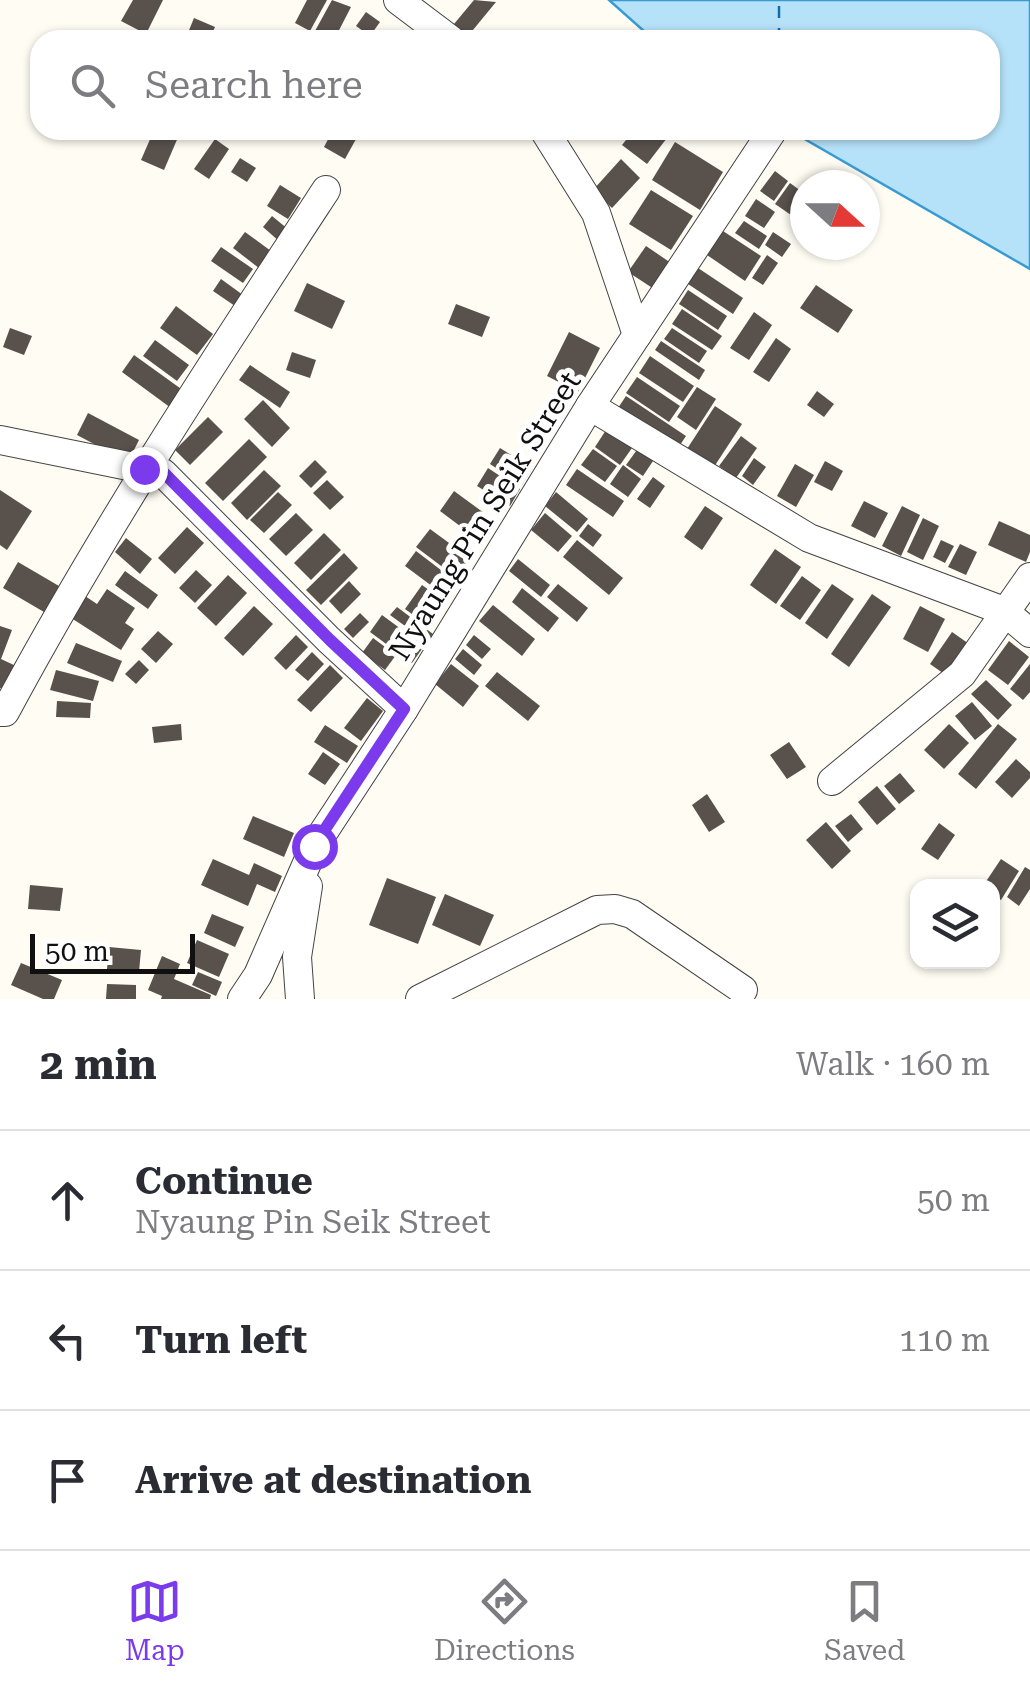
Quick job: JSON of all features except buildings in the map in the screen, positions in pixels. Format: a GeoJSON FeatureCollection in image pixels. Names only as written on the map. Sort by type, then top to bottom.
{"type":"FeatureCollection","features":[{"type":"Feature","properties":{"kind":"street"},"geometry":{"type":"LineString","coordinates":[[398,0],[438,30]]}},
{"type":"Feature","properties":{"kind":"street"},"geometry":{"type":"LineString","coordinates":[[550,140],[596,213],[637,334]]}},
{"type":"Feature","properties":{"kind":"street","name":"Nyaung Pin Seik Street"},"geometry":{"type":"LineString","coordinates":[[242,999],[258,974],[314,846],[404,709],[590,406],[767,140]]}},
{"type":"Feature","properties":{"kind":"street"},"geometry":{"type":"LineString","coordinates":[[0,712],[5,712],[58,612],[144,469],[326,190]]}},
{"type":"Feature","properties":{"kind":"street"},"geometry":{"type":"LineString","coordinates":[[590,406],[809,538],[1004,611],[1030,633]]}},
{"type":"Feature","properties":{"kind":"street"},"geometry":{"type":"LineString","coordinates":[[0,440],[163,472],[404,709]]}},
{"type":"Feature","properties":{"kind":"street"},"geometry":{"type":"LineString","coordinates":[[832,780],[962,674],[1030,578]]}},
{"type":"Feature","properties":{"kind":"street"},"geometry":{"type":"LineString","coordinates":[[300,999],[298,957],[314,846]]}},
{"type":"Feature","properties":{"kind":"street"},"geometry":{"type":"LineString","coordinates":[[420,999],[597,910],[615,908],[632,914],[743,990]]}},
{"type":"Feature","properties":{"kind":"water"},"geometry":{"type":"Polygon","coordinates":[[[609,0],[1030,0],[1030,269],[880,182],[880,170],[858,170],[806,140],[1000,140],[1000,30],[643,30],[609,0]]]}},
{"type":"Feature","properties":{"kind":"ferry route"},"geometry":{"type":"LineString","coordinates":[[779,0],[779,30]]}},
{"type":"Feature","properties":{"kind":"route"},"geometry":{"type":"LineString","coordinates":[[144,469],[163,472],[404,709],[314,846]]}}]}
